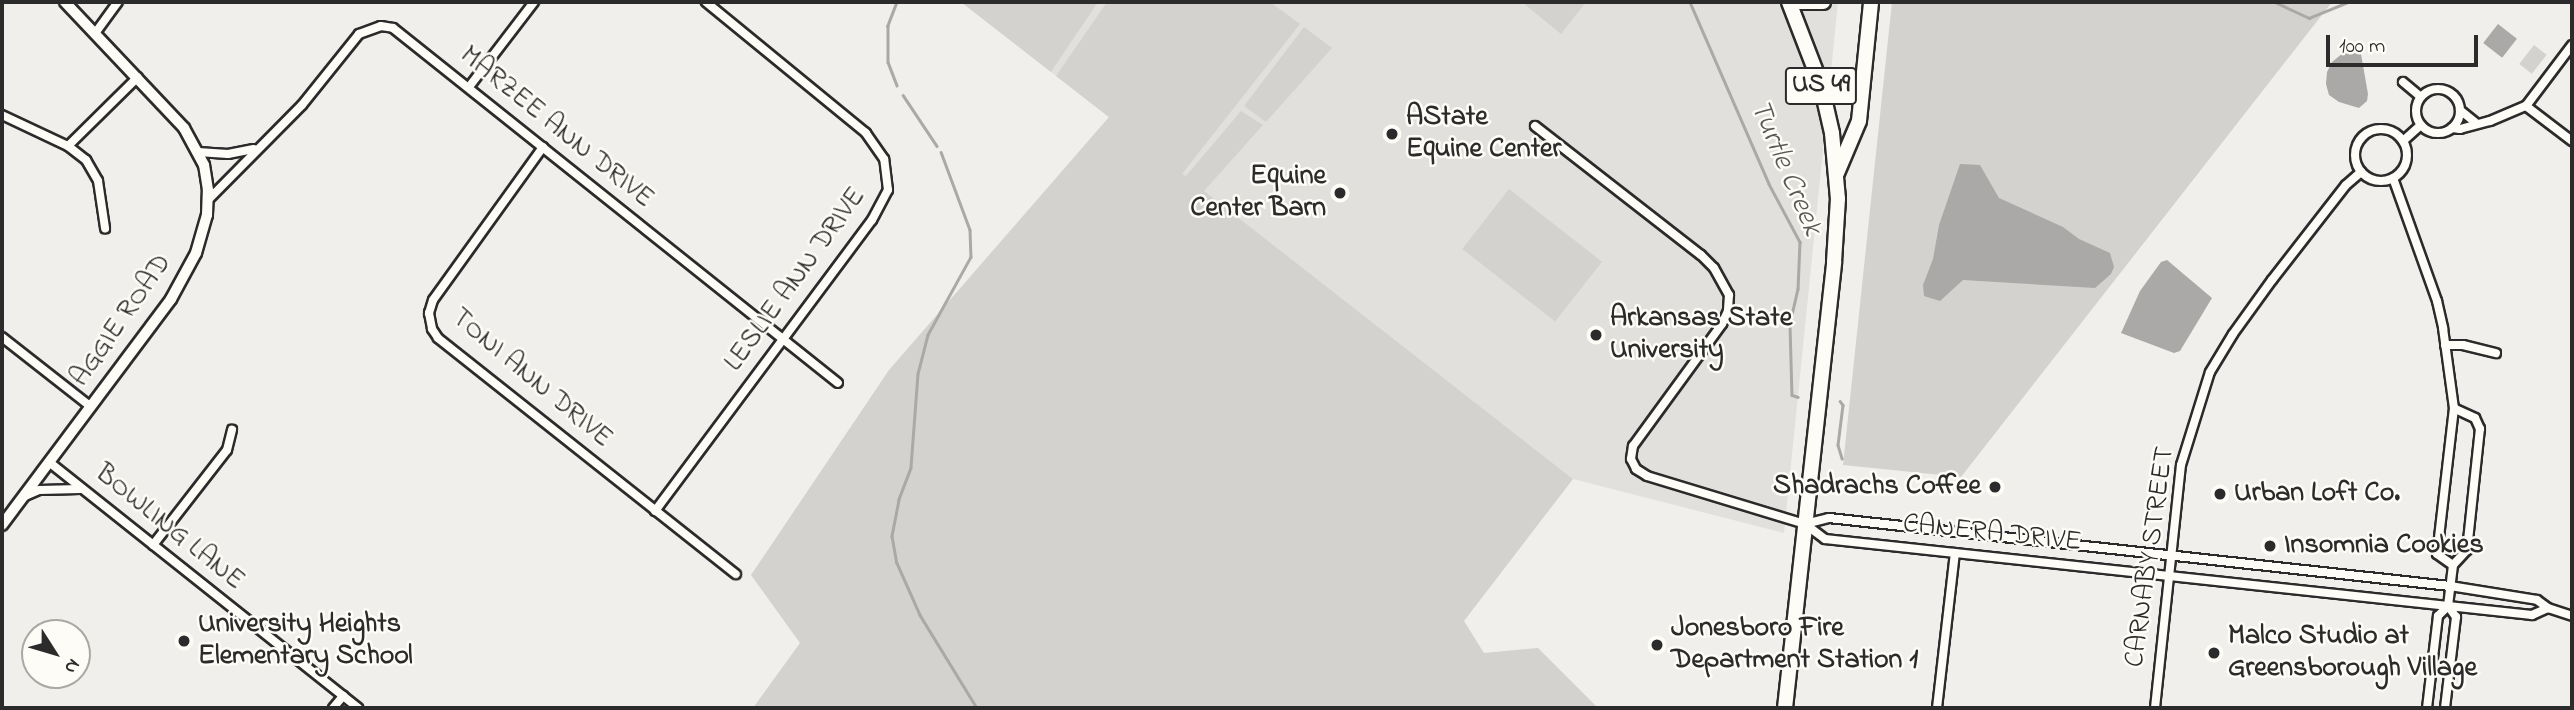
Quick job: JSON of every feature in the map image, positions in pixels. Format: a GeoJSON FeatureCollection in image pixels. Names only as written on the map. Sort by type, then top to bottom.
{"type":"FeatureCollection","features":[{"type":"Feature","properties":{"kind":"highway","name":"US 49"},"geometry":{"type":"LineString","coordinates":[[1785,708],[1837,226],[1837,175],[1832,133],[1821,85],[1789,2]]}},
{"type":"Feature","properties":{"kind":"highway"},"geometry":{"type":"LineString","coordinates":[[1799,2],[1823,2]]}},
{"type":"Feature","properties":{"kind":"highway"},"geometry":{"type":"LineString","coordinates":[[1837,175],[1859,121],[1871,2]]}},
{"type":"Feature","properties":{"kind":"street","name":"AGGIE ROAD"},"geometry":{"type":"LineString","coordinates":[[2,524],[185,277],[201,240],[209,199],[207,178],[198,152],[184,128],[65,2]]}},
{"type":"Feature","properties":{"kind":"street"},"geometry":{"type":"LineString","coordinates":[[96,32],[118,2]]}},
{"type":"Feature","properties":{"kind":"street"},"geometry":{"type":"LineString","coordinates":[[469,87],[534,2]]}},
{"type":"Feature","properties":{"kind":"street","name":"LESLIE ANN DRIVE"},"geometry":{"type":"LineString","coordinates":[[654,511],[880,209],[888,190],[884,159],[866,132],[706,2]]}},
{"type":"Feature","properties":{"kind":"street","name":"MARZEE ANN DRIVE"},"geometry":{"type":"LineString","coordinates":[[209,199],[302,106],[347,45],[368,29],[381,26],[397,30],[838,383]]}},
{"type":"Feature","properties":{"kind":"street"},"geometry":{"type":"LineString","coordinates":[[2421,125],[2440,132],[2477,124],[2526,106],[2572,45]]}},
{"type":"Feature","properties":{"kind":"street"},"geometry":{"type":"LineString","coordinates":[[68,146],[138,77]]}},
{"type":"Feature","properties":{"kind":"street"},"geometry":{"type":"LineString","coordinates":[[2403,82],[2421,97]]}},
{"type":"Feature","properties":{"kind":"street"},"geometry":{"type":"LineString","coordinates":[[2421,125],[2417,111],[2421,97],[2432,90],[2445,90],[2456,98],[2460,110],[2477,124]]}},
{"type":"Feature","properties":{"kind":"street"},"geometry":{"type":"LineString","coordinates":[[2526,106],[2572,141]]}},
{"type":"Feature","properties":{"kind":"street"},"geometry":{"type":"LineString","coordinates":[[2452,128],[2460,110]]}},
{"type":"Feature","properties":{"kind":"street"},"geometry":{"type":"LineString","coordinates":[[2,115],[68,146],[86,160],[98,181],[104,228]]}},
{"type":"Feature","properties":{"kind":"street"},"geometry":{"type":"LineString","coordinates":[[2403,141],[2421,125]]}},
{"type":"Feature","properties":{"kind":"street"},"geometry":{"type":"LineString","coordinates":[[1535,126],[1701,255],[1714,268],[1729,295],[1728,311],[1722,324],[1633,446],[1631,459],[1636,469],[1647,477],[1682,489],[1805,524]]}},
{"type":"Feature","properties":{"kind":"street"},"geometry":{"type":"LineString","coordinates":[[2382,129],[2398,135],[2403,141],[2406,162],[2393,178],[2376,180],[2361,172],[2357,164],[2357,148],[2366,134],[2382,129]]}},
{"type":"Feature","properties":{"kind":"street","name":"TONI ANN DRIVE"},"geometry":{"type":"LineString","coordinates":[[543,147],[433,300],[429,322],[438,338],[736,574]]}},
{"type":"Feature","properties":{"kind":"street"},"geometry":{"type":"LineString","coordinates":[[198,152],[228,154],[257,149]]}},
{"type":"Feature","properties":{"kind":"street","name":"CARNABY STREET"},"geometry":{"type":"LineString","coordinates":[[2155,708],[2181,466],[2210,372],[2272,279],[2346,184],[2361,172]]}},
{"type":"Feature","properties":{"kind":"street"},"geometry":{"type":"LineString","coordinates":[[2393,178],[2437,301],[2445,345],[2454,408],[2437,554],[2453,565]]}},
{"type":"Feature","properties":{"kind":"street"},"geometry":{"type":"LineString","coordinates":[[2,337],[90,406]]}},
{"type":"Feature","properties":{"kind":"street"},"geometry":{"type":"LineString","coordinates":[[2445,345],[2462,345],[2496,353]]}},
{"type":"Feature","properties":{"kind":"street"},"geometry":{"type":"LineString","coordinates":[[2427,708],[2438,617],[2448,606],[2453,565],[2467,550],[2480,429],[2475,418],[2454,408]]}},
{"type":"Feature","properties":{"kind":"street"},"geometry":{"type":"LineString","coordinates":[[153,545],[227,450],[232,430]]}},
{"type":"Feature","properties":{"kind":"street","name":"BOWLING LANE"},"geometry":{"type":"LineString","coordinates":[[49,462],[358,708]]}},
{"type":"Feature","properties":{"kind":"street"},"geometry":{"type":"LineString","coordinates":[[22,498],[39,490],[83,489]]}},
{"type":"Feature","properties":{"kind":"street","name":"CANERA DRIVE"},"geometry":{"type":"LineString","coordinates":[[1805,524],[1829,519],[2450,586],[2538,600],[2547,608],[2572,616]]}},
{"type":"Feature","properties":{"kind":"street","name":"CANERA DRIVE"},"geometry":{"type":"LineString","coordinates":[[1805,524],[1825,539],[2532,615],[2547,608]]}},
{"type":"Feature","properties":{"kind":"street"},"geometry":{"type":"LineString","coordinates":[[1937,708],[1955,553]]}},
{"type":"Feature","properties":{"kind":"street"},"geometry":{"type":"LineString","coordinates":[[2445,708],[2456,617],[2448,606]]}},
{"type":"Feature","properties":{"kind":"street"},"geometry":{"type":"LineString","coordinates":[[333,708],[343,696]]}},
{"type":"Feature","properties":{"kind":"shaded area","name":"Arkansas State University"},"geometry":{"type":"Polygon","coordinates":[[[961,2],[1838,2],[1784,533],[1573,479],[961,2]]]}},
{"type":"Feature","properties":{"kind":"shaded area"},"geometry":{"type":"Polygon","coordinates":[[[961,2],[1098,2],[1051,72],[961,2]]]}},
{"type":"Feature","properties":{"kind":"shaded area"},"geometry":{"type":"Polygon","coordinates":[[[1107,2],[1270,2],[1300,24],[1182,174],[1186,176],[1241,111],[1263,125],[1204,191],[1573,479],[1464,621],[1484,653],[1538,648],[1598,708],[753,708],[800,643],[751,575],[889,370],[1109,117],[1056,76],[1107,2]]]}},
{"type":"Feature","properties":{"kind":"shaded area"},"geometry":{"type":"Polygon","coordinates":[[[1522,2],[1586,2],[1561,34],[1522,2]]]}},
{"type":"Feature","properties":{"kind":"shaded area"},"geometry":{"type":"Polygon","coordinates":[[[1892,2],[2332,2],[1961,477],[1843,465],[1892,2]]]}},
{"type":"Feature","properties":{"kind":"shaded area"},"geometry":{"type":"Polygon","coordinates":[[[2498,24],[2517,39],[2502,58],[2483,43],[2498,24]]]}},
{"type":"Feature","properties":{"kind":"shaded area"},"geometry":{"type":"Polygon","coordinates":[[[1304,27],[1332,48],[1266,122],[1244,106],[1304,27]]]}},
{"type":"Feature","properties":{"kind":"shaded area"},"geometry":{"type":"Polygon","coordinates":[[[2534,45],[2547,55],[2532,74],[2519,64],[2534,45]]]}},
{"type":"Feature","properties":{"kind":"shaded area"},"geometry":{"type":"Polygon","coordinates":[[[2357,48],[2361,54],[2368,94],[2367,101],[2359,108],[2339,102],[2329,95],[2326,84],[2327,72],[2332,62],[2348,49],[2357,48]]]}},
{"type":"Feature","properties":{"kind":"shaded area"},"geometry":{"type":"Polygon","coordinates":[[[1960,164],[1980,165],[1999,198],[2063,227],[2079,239],[2110,253],[2114,267],[2111,274],[2095,288],[1963,280],[1940,301],[1924,296],[1923,285],[1933,259],[1939,225],[1960,164]]]}},
{"type":"Feature","properties":{"kind":"shaded area"},"geometry":{"type":"Polygon","coordinates":[[[1509,189],[1602,262],[1555,322],[1462,249],[1509,189]]]}},
{"type":"Feature","properties":{"kind":"shaded area"},"geometry":{"type":"Polygon","coordinates":[[[2167,260],[2212,298],[2180,351],[2174,353],[2121,333],[2140,291],[2161,262],[2167,260]]]}},
{"type":"Feature","properties":{"kind":"waterway"},"geometry":{"type":"LineString","coordinates":[[897,2],[888,26],[888,62],[897,85]]}},
{"type":"Feature","properties":{"kind":"waterway","name":"Turtle Creek"},"geometry":{"type":"LineString","coordinates":[[1690,2],[1769,184],[1800,242],[1798,289],[1790,325],[1792,395],[1798,397]]}},
{"type":"Feature","properties":{"kind":"waterway"},"geometry":{"type":"LineString","coordinates":[[2275,2],[2309,18],[2348,2]]}},
{"type":"Feature","properties":{"kind":"waterway"},"geometry":{"type":"LineString","coordinates":[[903,95],[937,146]]}},
{"type":"Feature","properties":{"kind":"waterway"},"geometry":{"type":"LineString","coordinates":[[941,152],[970,230],[971,257],[928,335],[918,374],[911,468],[899,500],[892,536],[897,563],[920,615],[977,708]]}},
{"type":"Feature","properties":{"kind":"waterway","name":"Turtle Creek"},"geometry":{"type":"LineString","coordinates":[[1840,401],[1843,405],[1838,445],[1842,458]]}},
{"type":"Feature","properties":{"kind":"place","name":"AState Equine Center"},"geometry":{"type":"Point","coordinates":[1392,134]}},
{"type":"Feature","properties":{"kind":"place","name":"Equine Center Barn"},"geometry":{"type":"Point","coordinates":[1340,193]}},
{"type":"Feature","properties":{"kind":"place","name":"Arkansas State University"},"geometry":{"type":"Point","coordinates":[1596,335]}},
{"type":"Feature","properties":{"kind":"place","name":"Shadrachs Coffee"},"geometry":{"type":"Point","coordinates":[1995,487]}},
{"type":"Feature","properties":{"kind":"place","name":"Urban Loft Co."},"geometry":{"type":"Point","coordinates":[2220,494]}},
{"type":"Feature","properties":{"kind":"place","name":"Insomnia Cookies"},"geometry":{"type":"Point","coordinates":[2270,546]}},
{"type":"Feature","properties":{"kind":"place","name":"University Heights Elementary School"},"geometry":{"type":"Point","coordinates":[184,641]}},
{"type":"Feature","properties":{"kind":"place","name":"Jonesboro Fire Department Station 1"},"geometry":{"type":"Point","coordinates":[1657,645]}},
{"type":"Feature","properties":{"kind":"place","name":"Malco Studio at Greensborough Village"},"geometry":{"type":"Point","coordinates":[2214,653]}}]}
